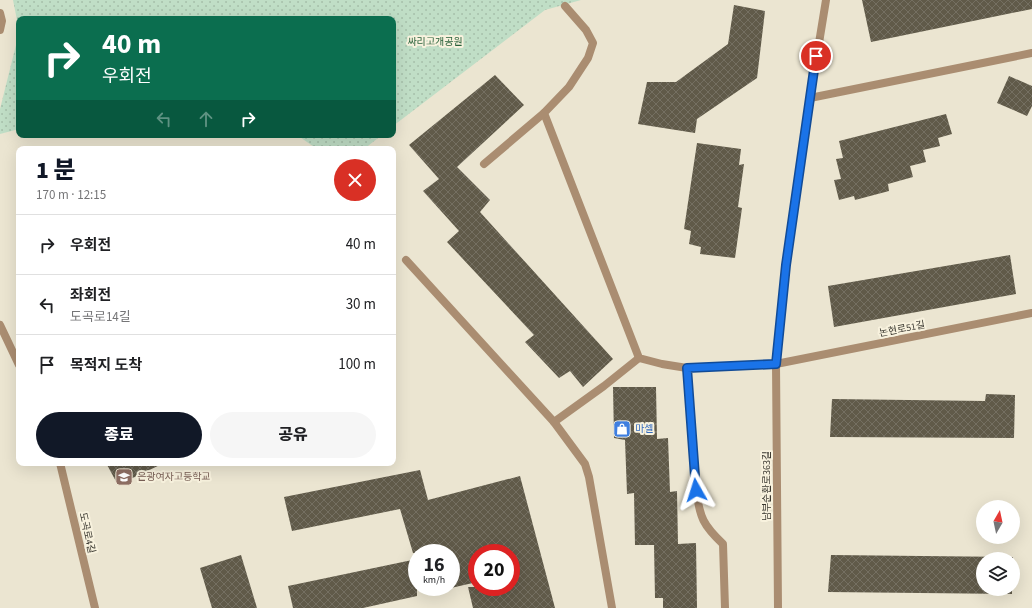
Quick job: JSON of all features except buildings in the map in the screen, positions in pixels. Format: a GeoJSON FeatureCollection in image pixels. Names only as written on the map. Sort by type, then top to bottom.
{"type":"FeatureCollection","features":[{"type":"Feature","properties":{"kind":"street","name":"남부순환로363길"},"geometry":{"type":"LineString","coordinates":[[778,608],[776,364],[786,265],[826,0]]}},
{"type":"Feature","properties":{"kind":"street"},"geometry":{"type":"LineString","coordinates":[[484,164],[544,113],[569,87],[588,58],[593,43],[586,30],[565,6]]}},
{"type":"Feature","properties":{"kind":"street"},"geometry":{"type":"LineString","coordinates":[[0,13],[2,21],[0,30]]}},
{"type":"Feature","properties":{"kind":"street"},"geometry":{"type":"LineString","coordinates":[[810,98],[1032,53]]}},
{"type":"Feature","properties":{"kind":"street"},"geometry":{"type":"LineString","coordinates":[[544,113],[639,358],[604,386],[554,422]]}},
{"type":"Feature","properties":{"kind":"street"},"geometry":{"type":"LineString","coordinates":[[406,260],[554,422],[585,464],[589,477],[612,608]]}},
{"type":"Feature","properties":{"kind":"street","name":"논현로51길"},"geometry":{"type":"LineString","coordinates":[[639,358],[687,368],[776,364],[1032,313]]}},
{"type":"Feature","properties":{"kind":"street"},"geometry":{"type":"LineString","coordinates":[[0,325],[16,359]]}},
{"type":"Feature","properties":{"kind":"street"},"geometry":{"type":"LineString","coordinates":[[687,368],[698,508],[704,524],[711,533],[724,544],[725,608]]}},
{"type":"Feature","properties":{"kind":"street","name":"도곡로4길"},"geometry":{"type":"LineString","coordinates":[[61,466],[95,608]]}},
{"type":"Feature","properties":{"kind":"green space","name":"싸리고개공원"},"geometry":{"type":"Polygon","coordinates":[[[13,0],[581,0],[545,10],[396,124],[396,16],[16,16],[13,0]]]}},
{"type":"Feature","properties":{"kind":"green space"},"geometry":{"type":"Polygon","coordinates":[[[16,45],[16,130],[0,134],[0,109],[16,45]]]}},
{"type":"Feature","properties":{"kind":"green space"},"geometry":{"type":"Polygon","coordinates":[[[301,138],[378,138],[368,146],[313,146],[301,138]]]}},
{"type":"Feature","properties":{"kind":"place","name":"마셀"},"geometry":{"type":"Point","coordinates":[622,429]}},
{"type":"Feature","properties":{"kind":"place","name":"은광여자고등학교"},"geometry":{"type":"Point","coordinates":[124,477]}},
{"type":"Feature","properties":{"kind":"route"},"geometry":{"type":"LineString","coordinates":[[696,490],[687,368],[776,364],[786,265],[816,56]]}}]}
